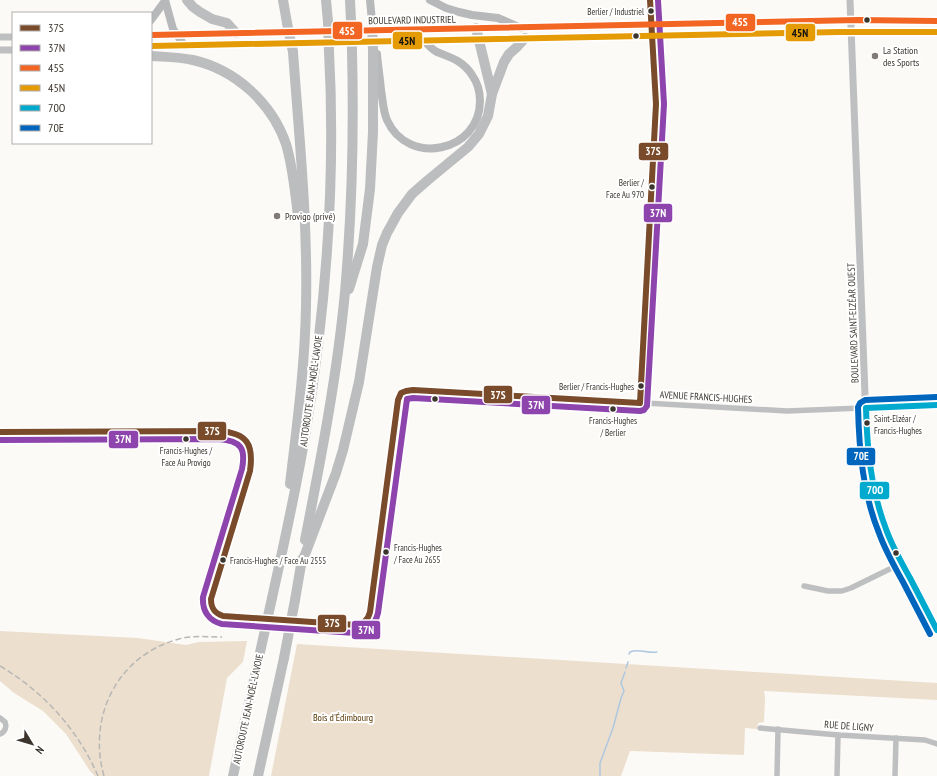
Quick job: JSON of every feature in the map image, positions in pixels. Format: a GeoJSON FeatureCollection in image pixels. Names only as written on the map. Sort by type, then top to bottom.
{"type":"FeatureCollection","features":[{"type":"Feature","properties":{"kind":"highway"},"geometry":{"type":"LineString","coordinates":[[187,0],[192,7],[212,18],[226,23],[236,33]]}},
{"type":"Feature","properties":{"kind":"highway"},"geometry":{"type":"LineString","coordinates":[[283,0],[289,23],[293,52],[305,222],[306,265],[306,308],[302,374],[284,544]]}},
{"type":"Feature","properties":{"kind":"highway"},"geometry":{"type":"LineString","coordinates":[[289,23],[290,0]]}},
{"type":"Feature","properties":{"kind":"highway","name":"AUTOROUTE JEAN-NOËL-LAVOIE"},"geometry":{"type":"LineString","coordinates":[[233,776],[297,480],[308,419],[324,296],[331,172],[331,107],[326,0]]}},
{"type":"Feature","properties":{"kind":"highway","name":"AUTOROUTE JEAN-NOËL-LAVOIE"},"geometry":{"type":"LineString","coordinates":[[258,776],[284,658],[329,413],[343,308],[352,184],[353,119],[350,0]]}},
{"type":"Feature","properties":{"kind":"highway"},"geometry":{"type":"LineString","coordinates":[[343,308],[363,244],[372,167],[374,50],[372,21]]}},
{"type":"Feature","properties":{"kind":"highway"},"geometry":{"type":"LineString","coordinates":[[476,28],[492,94]]}},
{"type":"Feature","properties":{"kind":"highway"},"geometry":{"type":"LineString","coordinates":[[301,564],[336,473],[345,443],[359,382],[377,267],[381,249],[389,228],[412,194],[477,138],[486,121],[492,94],[506,57],[526,38]]}},
{"type":"Feature","properties":{"kind":"highway"},"geometry":{"type":"LineString","coordinates":[[152,56],[193,60],[216,68],[245,85],[266,108],[278,126],[288,152],[306,265]]}},
{"type":"Feature","properties":{"kind":"main road"},"geometry":{"type":"LineString","coordinates":[[152,19],[165,0]]}},
{"type":"Feature","properties":{"kind":"main road"},"geometry":{"type":"LineString","coordinates":[[165,0],[171,25],[184,45]]}},
{"type":"Feature","properties":{"kind":"main road"},"geometry":{"type":"LineString","coordinates":[[370,0],[372,21]]}},
{"type":"Feature","properties":{"kind":"main road"},"geometry":{"type":"LineString","coordinates":[[430,0],[446,8],[479,16],[498,18],[521,28]]}},
{"type":"Feature","properties":{"kind":"main road"},"geometry":{"type":"LineString","coordinates":[[374,50],[383,108],[392,130],[403,140],[415,146],[425,149],[441,148],[458,141],[472,128],[479,111],[479,93],[474,78],[464,65],[454,58],[436,51],[423,40]]}},
{"type":"Feature","properties":{"kind":"street"},"geometry":{"type":"LineString","coordinates":[[640,403],[655,113],[655,77],[650,0]]}},
{"type":"Feature","properties":{"kind":"street","name":"BOULEVARD SAINT-ELZÉAR OUEST"},"geometry":{"type":"LineString","coordinates":[[850,0],[866,408],[868,452],[871,475],[886,530],[937,630]]}},
{"type":"Feature","properties":{"kind":"street","name":"BOULEVARD INDUSTRIEL"},"geometry":{"type":"LineString","coordinates":[[152,35],[851,21],[937,21]]}},
{"type":"Feature","properties":{"kind":"street","name":"BOULEVARD INDUSTRIEL"},"geometry":{"type":"LineString","coordinates":[[152,46],[652,35],[937,32]]}},
{"type":"Feature","properties":{"kind":"street"},"geometry":{"type":"LineString","coordinates":[[0,37],[12,37]]}},
{"type":"Feature","properties":{"kind":"street"},"geometry":{"type":"LineString","coordinates":[[0,50],[12,50]]}},
{"type":"Feature","properties":{"kind":"street","name":"AVENUE FRANCIS-HUGHES"},"geometry":{"type":"LineString","coordinates":[[0,432],[229,431],[237,434],[244,438],[249,445],[252,453],[252,462],[211,601],[211,607],[217,614],[223,616],[358,625],[366,621],[370,612],[399,397],[402,392],[406,390],[787,411],[937,405]]}},
{"type":"Feature","properties":{"kind":"street"},"geometry":{"type":"LineString","coordinates":[[804,586],[828,591],[842,591],[851,588],[902,562]]}},
{"type":"Feature","properties":{"kind":"street"},"geometry":{"type":"LineString","coordinates":[[0,718],[5,722],[6,727],[4,732],[0,734]]}},
{"type":"Feature","properties":{"kind":"street","name":"RUE DE LIGNY"},"geometry":{"type":"LineString","coordinates":[[760,728],[838,735],[925,740],[937,744]]}},
{"type":"Feature","properties":{"kind":"street"},"geometry":{"type":"LineString","coordinates":[[777,776],[778,730]]}},
{"type":"Feature","properties":{"kind":"street"},"geometry":{"type":"LineString","coordinates":[[837,776],[838,735]]}},
{"type":"Feature","properties":{"kind":"street"},"geometry":{"type":"LineString","coordinates":[[895,776],[896,738]]}},
{"type":"Feature","properties":{"kind":"green space"},"geometry":{"type":"Polygon","coordinates":[[[0,631],[138,638],[186,645],[199,642],[247,641],[243,662],[227,678],[209,776],[95,776],[90,771],[66,734],[43,711],[14,693],[0,681],[0,631]]]}},
{"type":"Feature","properties":{"kind":"green space","name":"Bois d'Édimbourg"},"geometry":{"type":"Polygon","coordinates":[[[297,644],[937,683],[937,700],[764,691],[764,722],[758,723],[757,729],[745,728],[744,755],[630,751],[621,776],[271,776],[297,644]]]}},
{"type":"Feature","properties":{"kind":"waterway"},"geometry":{"type":"LineString","coordinates":[[629,654],[633,651],[657,652]]}},
{"type":"Feature","properties":{"kind":"waterway"},"geometry":{"type":"LineString","coordinates":[[626,668],[628,662]]}},
{"type":"Feature","properties":{"kind":"waterway"},"geometry":{"type":"LineString","coordinates":[[600,776],[600,763],[613,728],[624,691],[621,683],[625,672]]}},
{"type":"Feature","properties":{"kind":"railway"},"geometry":{"type":"LineString","coordinates":[[104,776],[100,754],[100,732],[104,711],[112,691],[124,674],[139,659],[158,647],[179,639],[195,637],[222,637]]}},
{"type":"Feature","properties":{"kind":"railway"},"geometry":{"type":"LineString","coordinates":[[0,666],[31,688],[58,714],[80,743],[98,776]]}},
{"type":"Feature","properties":{"kind":"transit line","name":"37S"},"geometry":{"type":"LineString","coordinates":[[0,432],[219,431],[229,432],[242,437],[249,447],[251,454],[250,471],[211,599],[214,610],[223,616],[356,625],[363,623],[367,619],[370,612],[398,400],[401,393],[413,390],[640,403],[656,104],[650,0]]}},
{"type":"Feature","properties":{"kind":"transit line","name":"37N"},"geometry":{"type":"LineString","coordinates":[[0,440],[219,439],[237,444],[242,451],[242,469],[203,597],[207,615],[217,623],[222,624],[355,633],[364,631],[370,627],[375,621],[378,613],[407,399],[413,398],[640,411],[644,410],[647,406],[664,104],[658,0]]}},
{"type":"Feature","properties":{"kind":"transit line","name":"45S"},"geometry":{"type":"LineString","coordinates":[[152,35],[858,20],[937,21]]}},
{"type":"Feature","properties":{"kind":"transit line","name":"45N"},"geometry":{"type":"LineString","coordinates":[[152,46],[840,32],[937,32]]}},
{"type":"Feature","properties":{"kind":"transit line","name":"70E"},"geometry":{"type":"LineString","coordinates":[[930,634],[887,552],[869,503],[859,439],[858,407],[860,403],[865,400],[937,397]]}},
{"type":"Feature","properties":{"kind":"transit line","name":"70O"},"geometry":{"type":"LineString","coordinates":[[937,405],[866,408],[867,439],[873,484],[881,514],[894,548],[937,630]]}},
{"type":"Feature","properties":{"kind":"place","name":"Berlier / Industriel"},"geometry":{"type":"Point","coordinates":[651,11]}},
{"type":"Feature","properties":{"kind":"place","name":"La Station des Sports"},"geometry":{"type":"Point","coordinates":[875,56]}},
{"type":"Feature","properties":{"kind":"place","name":"Berlier / Face Au 970"},"geometry":{"type":"Point","coordinates":[652,187]}},
{"type":"Feature","properties":{"kind":"place","name":"Provigo (privé)"},"geometry":{"type":"Point","coordinates":[277,216]}},
{"type":"Feature","properties":{"kind":"place","name":"Berlier / Francis-Hughes"},"geometry":{"type":"Point","coordinates":[641,386]}},
{"type":"Feature","properties":{"kind":"place","name":"Francis-Hughes / Berlier"},"geometry":{"type":"Point","coordinates":[613,409]}},
{"type":"Feature","properties":{"kind":"place","name":"Saint-Elzéar / Francis-Hughes"},"geometry":{"type":"Point","coordinates":[867,423]}},
{"type":"Feature","properties":{"kind":"place","name":"Francis-Hughes / Face Au Provigo"},"geometry":{"type":"Point","coordinates":[186,439]}},
{"type":"Feature","properties":{"kind":"place","name":"Francis-Hughes / Face Au 2655"},"geometry":{"type":"Point","coordinates":[386,552]}},
{"type":"Feature","properties":{"kind":"place","name":"Francis-Hughes / Face Au 2555"},"geometry":{"type":"Point","coordinates":[223,560]}}]}
